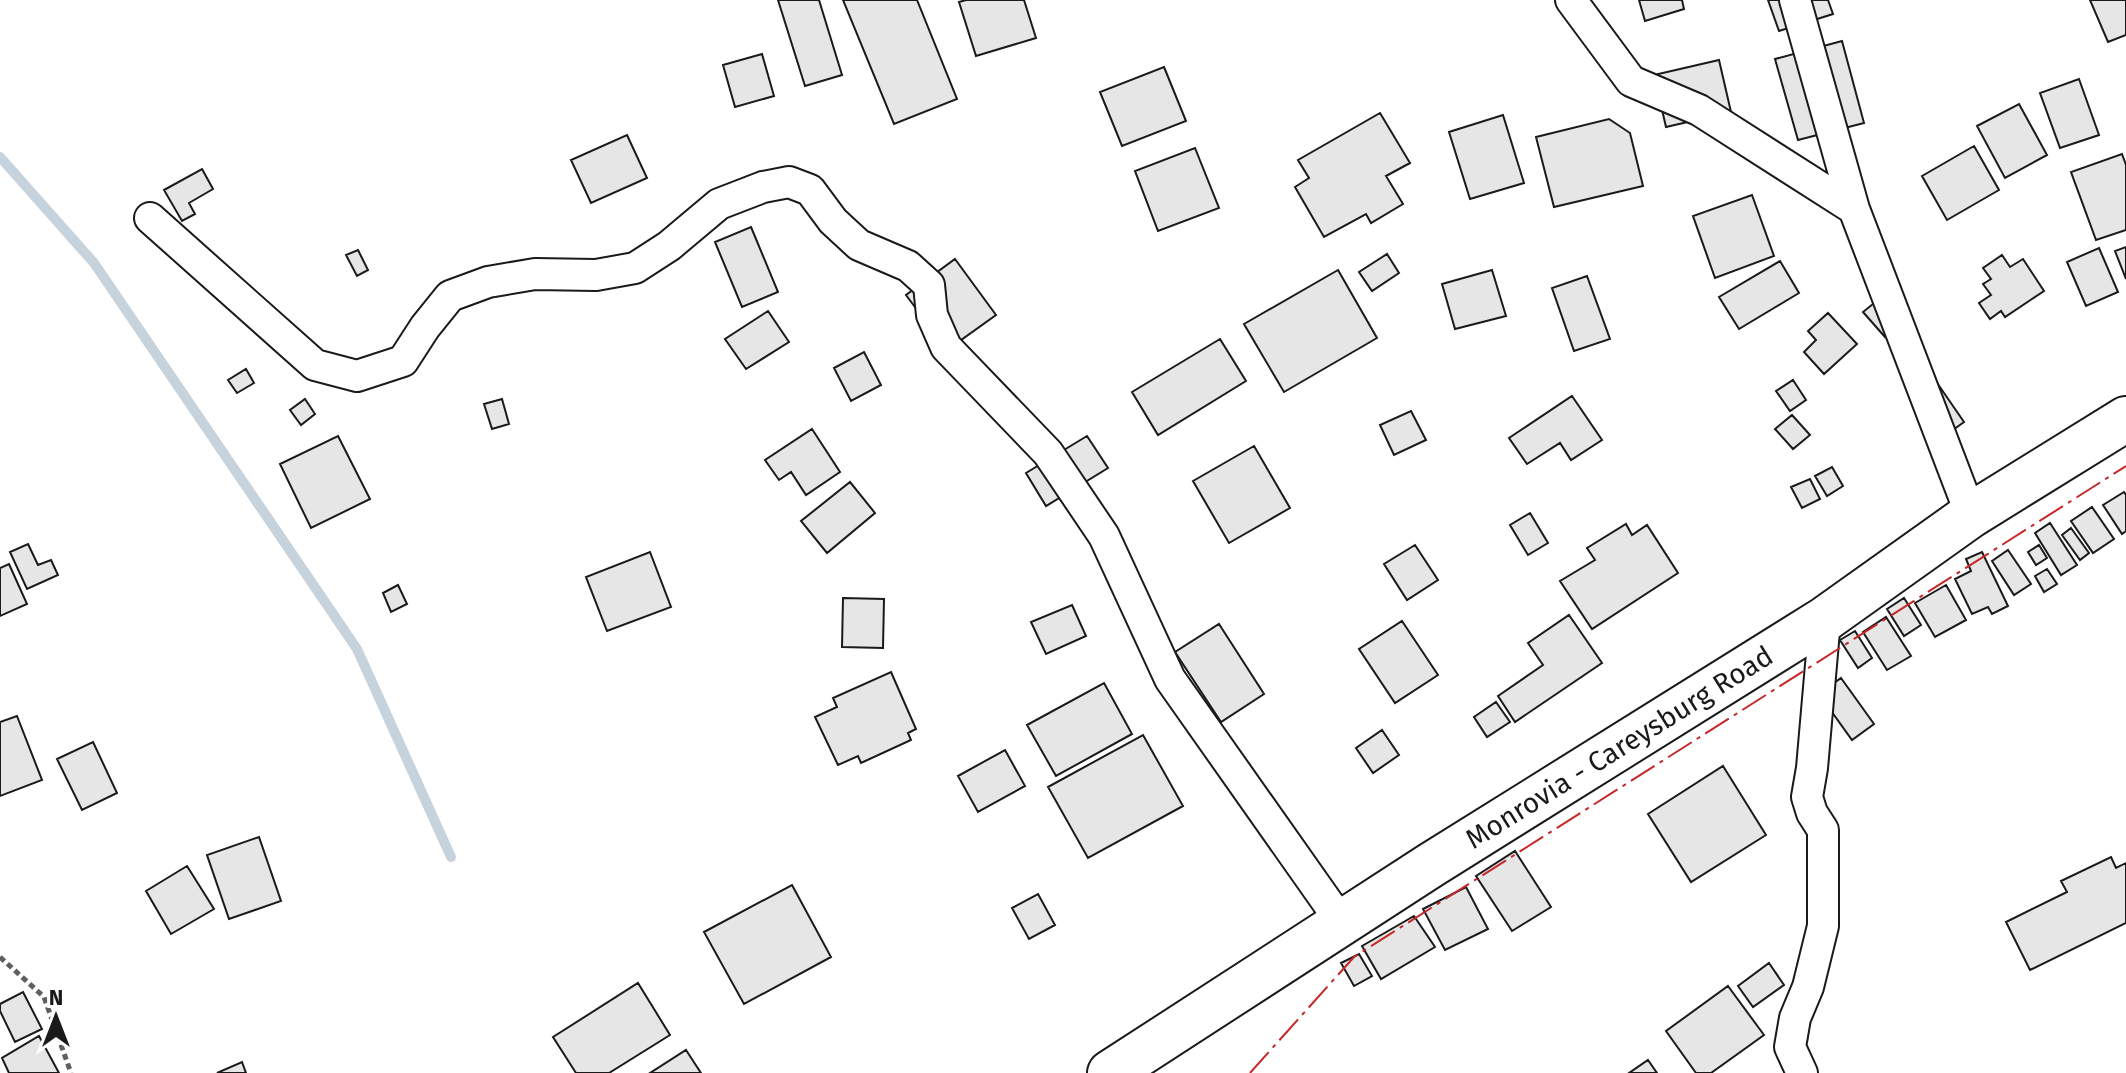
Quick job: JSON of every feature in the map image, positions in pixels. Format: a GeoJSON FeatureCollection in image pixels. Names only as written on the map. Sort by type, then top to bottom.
{"type":"FeatureCollection","features":[{"type":"Feature","properties":{"kind":"main road","name":"Monrovia - Careysburg Road"},"geometry":{"type":"LineString","coordinates":[[1110,1073],[1825,619],[1971,515],[2126,419]]}},
{"type":"Feature","properties":{"kind":"street"},"geometry":{"type":"LineString","coordinates":[[1571,0],[1631,81],[1699,110],[1854,209]]}},
{"type":"Feature","properties":{"kind":"street"},"geometry":{"type":"LineString","coordinates":[[1795,0],[1854,209],[1971,515]]}},
{"type":"Feature","properties":{"kind":"street"},"geometry":{"type":"LineString","coordinates":[[150,218],[315,365],[357,376],[403,361],[450,296],[488,282],[535,274],[596,275],[635,268],[669,246],[719,204],[763,187],[789,182],[810,190],[833,221],[859,245],[908,266],[929,285],[932,315],[946,347],[1048,453],[1104,536],[1170,679],[1342,923]]}},
{"type":"Feature","properties":{"kind":"street"},"geometry":{"type":"LineString","coordinates":[[1802,1073],[1790,1047],[1795,1018],[1808,987],[1823,926],[1823,830],[1812,813],[1807,797],[1825,619]]}},
{"type":"Feature","properties":{"kind":"path"},"geometry":{"type":"LineString","coordinates":[[0,957],[44,997],[71,1073]]}},
{"type":"Feature","properties":{"kind":"building"},"geometry":{"type":"Polygon","coordinates":[[[778,0],[819,0],[842,75],[805,86],[778,0]]]}},
{"type":"Feature","properties":{"kind":"building"},"geometry":{"type":"Polygon","coordinates":[[[843,0],[917,0],[957,99],[894,124],[843,0]]]}},
{"type":"Feature","properties":{"kind":"building"},"geometry":{"type":"Polygon","coordinates":[[[1024,0],[1036,38],[976,56],[959,2],[1024,0]]]}},
{"type":"Feature","properties":{"kind":"building"},"geometry":{"type":"Polygon","coordinates":[[[1639,0],[1682,0],[1684,9],[1645,21],[1639,0]]]}},
{"type":"Feature","properties":{"kind":"building"},"geometry":{"type":"Polygon","coordinates":[[[1768,0],[1828,0],[1833,14],[1779,31],[1768,0]]]}},
{"type":"Feature","properties":{"kind":"building"},"geometry":{"type":"Polygon","coordinates":[[[2090,0],[2126,0],[2126,35],[2108,42],[2090,0]]]}},
{"type":"Feature","properties":{"kind":"building"},"geometry":{"type":"Polygon","coordinates":[[[1842,41],[1864,123],[1798,140],[1775,59],[1842,41]]]}},
{"type":"Feature","properties":{"kind":"building"},"geometry":{"type":"Polygon","coordinates":[[[762,54],[774,96],[735,107],[723,65],[762,54]]]}},
{"type":"Feature","properties":{"kind":"building"},"geometry":{"type":"Polygon","coordinates":[[[1719,60],[1731,112],[1666,127],[1654,75],[1719,60]]]}},
{"type":"Feature","properties":{"kind":"building"},"geometry":{"type":"Polygon","coordinates":[[[1164,67],[1186,121],[1122,146],[1100,92],[1164,67]]]}},
{"type":"Feature","properties":{"kind":"building"},"geometry":{"type":"Polygon","coordinates":[[[2079,79],[2099,135],[2060,148],[2040,93],[2079,79]]]}},
{"type":"Feature","properties":{"kind":"building"},"geometry":{"type":"Polygon","coordinates":[[[2019,104],[2047,155],[2005,178],[1977,126],[2019,104]]]}},
{"type":"Feature","properties":{"kind":"building"},"geometry":{"type":"Polygon","coordinates":[[[1380,113],[1410,163],[1386,176],[1403,204],[1371,223],[1366,214],[1324,237],[1295,187],[1309,178],[1298,160],[1380,113]]]}},
{"type":"Feature","properties":{"kind":"building"},"geometry":{"type":"Polygon","coordinates":[[[1503,115],[1524,183],[1470,199],[1449,132],[1503,115]]]}},
{"type":"Feature","properties":{"kind":"building"},"geometry":{"type":"Polygon","coordinates":[[[1609,119],[1630,133],[1643,186],[1554,207],[1536,137],[1609,119]]]}},
{"type":"Feature","properties":{"kind":"building"},"geometry":{"type":"Polygon","coordinates":[[[627,135],[647,178],[591,203],[571,160],[627,135]]]}},
{"type":"Feature","properties":{"kind":"building"},"geometry":{"type":"Polygon","coordinates":[[[1974,146],[1999,190],[1947,220],[1922,176],[1974,146]]]}},
{"type":"Feature","properties":{"kind":"building"},"geometry":{"type":"Polygon","coordinates":[[[1195,148],[1219,208],[1158,231],[1135,171],[1195,148]]]}},
{"type":"Feature","properties":{"kind":"building"},"geometry":{"type":"Polygon","coordinates":[[[2122,154],[2126,165],[2126,230],[2096,240],[2071,172],[2122,154]]]}},
{"type":"Feature","properties":{"kind":"building"},"geometry":{"type":"Polygon","coordinates":[[[202,169],[213,189],[189,203],[195,214],[182,221],[164,190],[202,169]]]}},
{"type":"Feature","properties":{"kind":"building"},"geometry":{"type":"Polygon","coordinates":[[[1752,195],[1774,256],[1715,278],[1693,216],[1752,195]]]}},
{"type":"Feature","properties":{"kind":"building"},"geometry":{"type":"Polygon","coordinates":[[[751,227],[778,292],[742,307],[715,242],[751,227]]]}},
{"type":"Feature","properties":{"kind":"building"},"geometry":{"type":"Polygon","coordinates":[[[2126,247],[2126,279],[2115,251],[2126,247]]]}},
{"type":"Feature","properties":{"kind":"building"},"geometry":{"type":"Polygon","coordinates":[[[2099,248],[2118,292],[2086,306],[2067,262],[2099,248]]]}},
{"type":"Feature","properties":{"kind":"building"},"geometry":{"type":"Polygon","coordinates":[[[358,250],[368,270],[357,276],[346,255],[358,250]]]}},
{"type":"Feature","properties":{"kind":"building"},"geometry":{"type":"Polygon","coordinates":[[[1387,254],[1399,273],[1372,291],[1359,272],[1387,254]]]}},
{"type":"Feature","properties":{"kind":"building"},"geometry":{"type":"Polygon","coordinates":[[[2002,255],[2010,267],[2023,259],[2044,291],[2005,317],[2001,311],[1990,319],[1979,303],[1991,295],[1983,284],[1991,279],[1983,268],[2002,255]]]}},
{"type":"Feature","properties":{"kind":"building"},"geometry":{"type":"Polygon","coordinates":[[[955,259],[996,315],[947,350],[906,295],[955,259]]]}},
{"type":"Feature","properties":{"kind":"building"},"geometry":{"type":"Polygon","coordinates":[[[1780,261],[1799,293],[1739,329],[1719,297],[1780,261]]]}},
{"type":"Feature","properties":{"kind":"building"},"geometry":{"type":"Polygon","coordinates":[[[1338,270],[1377,338],[1284,392],[1244,324],[1338,270]]]}},
{"type":"Feature","properties":{"kind":"building"},"geometry":{"type":"Polygon","coordinates":[[[1492,270],[1506,316],[1455,329],[1442,284],[1492,270]]]}},
{"type":"Feature","properties":{"kind":"building"},"geometry":{"type":"Polygon","coordinates":[[[1587,276],[1610,339],[1574,351],[1552,288],[1587,276]]]}},
{"type":"Feature","properties":{"kind":"building"},"geometry":{"type":"Polygon","coordinates":[[[1879,299],[1901,323],[1885,337],[1863,312],[1879,299]]]}},
{"type":"Feature","properties":{"kind":"building"},"geometry":{"type":"Polygon","coordinates":[[[768,311],[789,342],[746,369],[725,339],[768,311]]]}},
{"type":"Feature","properties":{"kind":"building"},"geometry":{"type":"Polygon","coordinates":[[[1828,313],[1857,344],[1824,374],[1804,352],[1816,340],[1808,331],[1828,313]]]}},
{"type":"Feature","properties":{"kind":"building"},"geometry":{"type":"Polygon","coordinates":[[[1220,339],[1246,381],[1158,435],[1132,392],[1220,339]]]}},
{"type":"Feature","properties":{"kind":"building"},"geometry":{"type":"Polygon","coordinates":[[[864,352],[881,385],[851,401],[834,368],[864,352]]]}},
{"type":"Feature","properties":{"kind":"building"},"geometry":{"type":"Polygon","coordinates":[[[246,369],[254,383],[237,393],[228,380],[246,369]]]}},
{"type":"Feature","properties":{"kind":"building"},"geometry":{"type":"Polygon","coordinates":[[[1933,377],[1964,422],[1946,435],[1933,377]]]}},
{"type":"Feature","properties":{"kind":"building"},"geometry":{"type":"Polygon","coordinates":[[[1793,380],[1806,400],[1790,411],[1776,391],[1793,380]]]}},
{"type":"Feature","properties":{"kind":"building"},"geometry":{"type":"Polygon","coordinates":[[[1572,396],[1602,440],[1571,460],[1560,443],[1527,464],[1509,438],[1572,396]]]}},
{"type":"Feature","properties":{"kind":"building"},"geometry":{"type":"Polygon","coordinates":[[[305,399],[315,414],[301,425],[290,410],[305,399]]]}},
{"type":"Feature","properties":{"kind":"building"},"geometry":{"type":"Polygon","coordinates":[[[502,399],[509,424],[492,429],[484,404],[502,399]]]}},
{"type":"Feature","properties":{"kind":"building"},"geometry":{"type":"Polygon","coordinates":[[[1411,411],[1426,440],[1394,455],[1380,425],[1411,411]]]}},
{"type":"Feature","properties":{"kind":"building"},"geometry":{"type":"Polygon","coordinates":[[[1792,415],[1810,435],[1793,449],[1775,429],[1792,415]]]}},
{"type":"Feature","properties":{"kind":"building"},"geometry":{"type":"Polygon","coordinates":[[[812,429],[840,472],[806,495],[791,472],[779,480],[765,460],[812,429]]]}},
{"type":"Feature","properties":{"kind":"building"},"geometry":{"type":"Polygon","coordinates":[[[338,436],[370,499],[311,528],[280,464],[338,436]]]}},
{"type":"Feature","properties":{"kind":"building"},"geometry":{"type":"Polygon","coordinates":[[[1087,436],[1108,468],[1046,506],[1026,473],[1087,436]]]}},
{"type":"Feature","properties":{"kind":"building"},"geometry":{"type":"Polygon","coordinates":[[[1254,446],[1290,508],[1229,543],[1193,481],[1254,446]]]}},
{"type":"Feature","properties":{"kind":"building"},"geometry":{"type":"Polygon","coordinates":[[[1832,467],[1843,486],[1827,496],[1815,476],[1832,467]]]}},
{"type":"Feature","properties":{"kind":"building"},"geometry":{"type":"Polygon","coordinates":[[[1810,479],[1820,499],[1802,508],[1791,487],[1810,479]]]}},
{"type":"Feature","properties":{"kind":"building"},"geometry":{"type":"Polygon","coordinates":[[[850,482],[875,513],[827,553],[801,521],[850,482]]]}},
{"type":"Feature","properties":{"kind":"building"},"geometry":{"type":"Polygon","coordinates":[[[2124,492],[2126,531],[2122,534],[2103,505],[2124,492]]]}},
{"type":"Feature","properties":{"kind":"building"},"geometry":{"type":"Polygon","coordinates":[[[2092,507],[2114,539],[2093,553],[2071,521],[2092,507]]]}},
{"type":"Feature","properties":{"kind":"building"},"geometry":{"type":"Polygon","coordinates":[[[1530,513],[1548,543],[1528,555],[1510,525],[1530,513]]]}},
{"type":"Feature","properties":{"kind":"building"},"geometry":{"type":"Polygon","coordinates":[[[2050,523],[2077,565],[2061,575],[2035,533],[2050,523]]]}},
{"type":"Feature","properties":{"kind":"building"},"geometry":{"type":"Polygon","coordinates":[[[1626,524],[1632,535],[1647,525],[1678,573],[1592,629],[1560,581],[1595,560],[1587,548],[1626,524]]]}},
{"type":"Feature","properties":{"kind":"building"},"geometry":{"type":"Polygon","coordinates":[[[2071,528],[2089,553],[2080,560],[2062,535],[2071,528]]]}},
{"type":"Feature","properties":{"kind":"building"},"geometry":{"type":"Polygon","coordinates":[[[28,544],[38,565],[51,560],[58,575],[27,589],[10,552],[28,544]]]}},
{"type":"Feature","properties":{"kind":"building"},"geometry":{"type":"Polygon","coordinates":[[[1415,545],[1438,580],[1407,600],[1384,564],[1415,545]]]}},
{"type":"Feature","properties":{"kind":"building"},"geometry":{"type":"Polygon","coordinates":[[[2039,545],[2047,558],[2036,565],[2028,552],[2039,545]]]}},
{"type":"Feature","properties":{"kind":"building"},"geometry":{"type":"Polygon","coordinates":[[[2008,550],[2031,584],[2014,595],[1992,561],[2008,550]]]}},
{"type":"Feature","properties":{"kind":"building"},"geometry":{"type":"Polygon","coordinates":[[[650,552],[671,607],[607,631],[586,577],[650,552]]]}},
{"type":"Feature","properties":{"kind":"building"},"geometry":{"type":"Polygon","coordinates":[[[1982,552],[2008,606],[1992,614],[1988,607],[1972,614],[1955,579],[1971,571],[1966,559],[1982,552]]]}},
{"type":"Feature","properties":{"kind":"building"},"geometry":{"type":"Polygon","coordinates":[[[9,564],[27,604],[0,616],[0,568],[9,564]]]}},
{"type":"Feature","properties":{"kind":"building"},"geometry":{"type":"Polygon","coordinates":[[[2047,569],[2057,584],[2044,592],[2035,576],[2047,569]]]}},
{"type":"Feature","properties":{"kind":"building"},"geometry":{"type":"Polygon","coordinates":[[[398,585],[407,604],[391,612],[383,593],[398,585]]]}},
{"type":"Feature","properties":{"kind":"building"},"geometry":{"type":"Polygon","coordinates":[[[1946,585],[1966,620],[1935,637],[1915,603],[1946,585]]]}},
{"type":"Feature","properties":{"kind":"building"},"geometry":{"type":"Polygon","coordinates":[[[843,598],[884,599],[883,648],[842,647],[843,598]]]}},
{"type":"Feature","properties":{"kind":"building"},"geometry":{"type":"Polygon","coordinates":[[[1904,598],[1921,625],[1904,636],[1887,609],[1904,598]]]}},
{"type":"Feature","properties":{"kind":"building"},"geometry":{"type":"Polygon","coordinates":[[[1072,605],[1086,636],[1046,654],[1031,622],[1072,605]]]}},
{"type":"Feature","properties":{"kind":"building"},"geometry":{"type":"Polygon","coordinates":[[[1569,615],[1602,663],[1515,722],[1498,696],[1543,665],[1528,643],[1569,615]]]}},
{"type":"Feature","properties":{"kind":"building"},"geometry":{"type":"Polygon","coordinates":[[[1886,617],[1911,656],[1887,670],[1863,632],[1886,617]]]}},
{"type":"Feature","properties":{"kind":"building"},"geometry":{"type":"Polygon","coordinates":[[[1402,621],[1438,675],[1395,703],[1359,649],[1402,621]]]}},
{"type":"Feature","properties":{"kind":"building"},"geometry":{"type":"Polygon","coordinates":[[[1219,624],[1264,694],[1221,722],[1175,652],[1219,624]]]}},
{"type":"Feature","properties":{"kind":"building"},"geometry":{"type":"Polygon","coordinates":[[[1855,631],[1872,658],[1858,668],[1840,640],[1855,631]]]}},
{"type":"Feature","properties":{"kind":"building"},"geometry":{"type":"Polygon","coordinates":[[[891,672],[916,729],[908,733],[911,740],[861,763],[858,756],[838,765],[815,717],[837,707],[833,698],[891,672]]]}},
{"type":"Feature","properties":{"kind":"building"},"geometry":{"type":"Polygon","coordinates":[[[1841,678],[1874,724],[1852,740],[1819,694],[1841,678]]]}},
{"type":"Feature","properties":{"kind":"building"},"geometry":{"type":"Polygon","coordinates":[[[1104,683],[1132,734],[1056,776],[1027,725],[1104,683]]]}},
{"type":"Feature","properties":{"kind":"building"},"geometry":{"type":"Polygon","coordinates":[[[1496,702],[1510,722],[1487,737],[1474,717],[1496,702]]]}},
{"type":"Feature","properties":{"kind":"building"},"geometry":{"type":"Polygon","coordinates":[[[17,716],[42,780],[0,796],[0,722],[17,716]]]}},
{"type":"Feature","properties":{"kind":"building"},"geometry":{"type":"Polygon","coordinates":[[[1382,730],[1399,755],[1373,773],[1356,748],[1382,730]]]}},
{"type":"Feature","properties":{"kind":"building"},"geometry":{"type":"Polygon","coordinates":[[[1143,735],[1183,806],[1088,858],[1048,787],[1143,735]]]}},
{"type":"Feature","properties":{"kind":"building"},"geometry":{"type":"Polygon","coordinates":[[[93,742],[117,793],[82,810],[57,759],[93,742]]]}},
{"type":"Feature","properties":{"kind":"building"},"geometry":{"type":"Polygon","coordinates":[[[1005,750],[1025,786],[978,812],[958,776],[1005,750]]]}},
{"type":"Feature","properties":{"kind":"building"},"geometry":{"type":"Polygon","coordinates":[[[1723,766],[1766,835],[1691,882],[1648,814],[1723,766]]]}},
{"type":"Feature","properties":{"kind":"building"},"geometry":{"type":"Polygon","coordinates":[[[259,837],[281,901],[229,919],[207,855],[259,837]]]}},
{"type":"Feature","properties":{"kind":"building"},"geometry":{"type":"Polygon","coordinates":[[[1515,851],[1551,907],[1512,931],[1476,876],[1515,851]]]}},
{"type":"Feature","properties":{"kind":"building"},"geometry":{"type":"Polygon","coordinates":[[[2111,857],[2116,868],[2126,863],[2126,923],[2030,970],[2006,922],[2067,892],[2061,881],[2111,857]]]}},
{"type":"Feature","properties":{"kind":"building"},"geometry":{"type":"Polygon","coordinates":[[[187,866],[214,909],[171,934],[146,891],[187,866]]]}},
{"type":"Feature","properties":{"kind":"building"},"geometry":{"type":"Polygon","coordinates":[[[792,885],[831,957],[744,1004],[704,932],[792,885]]]}},
{"type":"Feature","properties":{"kind":"building"},"geometry":{"type":"Polygon","coordinates":[[[1466,887],[1488,929],[1445,950],[1423,909],[1466,887]]]}},
{"type":"Feature","properties":{"kind":"building"},"geometry":{"type":"Polygon","coordinates":[[[1038,894],[1055,925],[1029,939],[1012,908],[1038,894]]]}},
{"type":"Feature","properties":{"kind":"building"},"geometry":{"type":"Polygon","coordinates":[[[1414,916],[1435,947],[1381,979],[1362,946],[1414,916]]]}},
{"type":"Feature","properties":{"kind":"building"},"geometry":{"type":"Polygon","coordinates":[[[1359,954],[1372,976],[1354,986],[1341,963],[1359,954]]]}},
{"type":"Feature","properties":{"kind":"building"},"geometry":{"type":"Polygon","coordinates":[[[1769,963],[1784,985],[1753,1007],[1738,986],[1769,963]]]}},
{"type":"Feature","properties":{"kind":"building"},"geometry":{"type":"Polygon","coordinates":[[[638,983],[670,1035],[609,1073],[576,1073],[553,1037],[638,983]]]}},
{"type":"Feature","properties":{"kind":"building"},"geometry":{"type":"Polygon","coordinates":[[[1728,986],[1764,1035],[1711,1073],[1696,1073],[1666,1031],[1728,986]]]}},
{"type":"Feature","properties":{"kind":"building"},"geometry":{"type":"Polygon","coordinates":[[[23,992],[42,1029],[15,1042],[0,1011],[0,1004],[23,992]]]}},
{"type":"Feature","properties":{"kind":"building"},"geometry":{"type":"Polygon","coordinates":[[[39,1036],[59,1073],[9,1073],[2,1058],[39,1036]]]}},
{"type":"Feature","properties":{"kind":"building"},"geometry":{"type":"Polygon","coordinates":[[[686,1050],[701,1073],[650,1073],[686,1050]]]}},
{"type":"Feature","properties":{"kind":"building"},"geometry":{"type":"Polygon","coordinates":[[[1648,1060],[1657,1073],[1629,1073],[1648,1060]]]}},
{"type":"Feature","properties":{"kind":"building"},"geometry":{"type":"Polygon","coordinates":[[[242,1062],[246,1073],[217,1073],[242,1062]]]}},
{"type":"Feature","properties":{"kind":"waterway"},"geometry":{"type":"LineString","coordinates":[[0,157],[94,263],[357,649],[451,857]]}},
{"type":"Feature","properties":{"kind":"power"},"geometry":{"type":"LineString","coordinates":[[1250,1073],[1354,957],[2126,466]]}}]}
